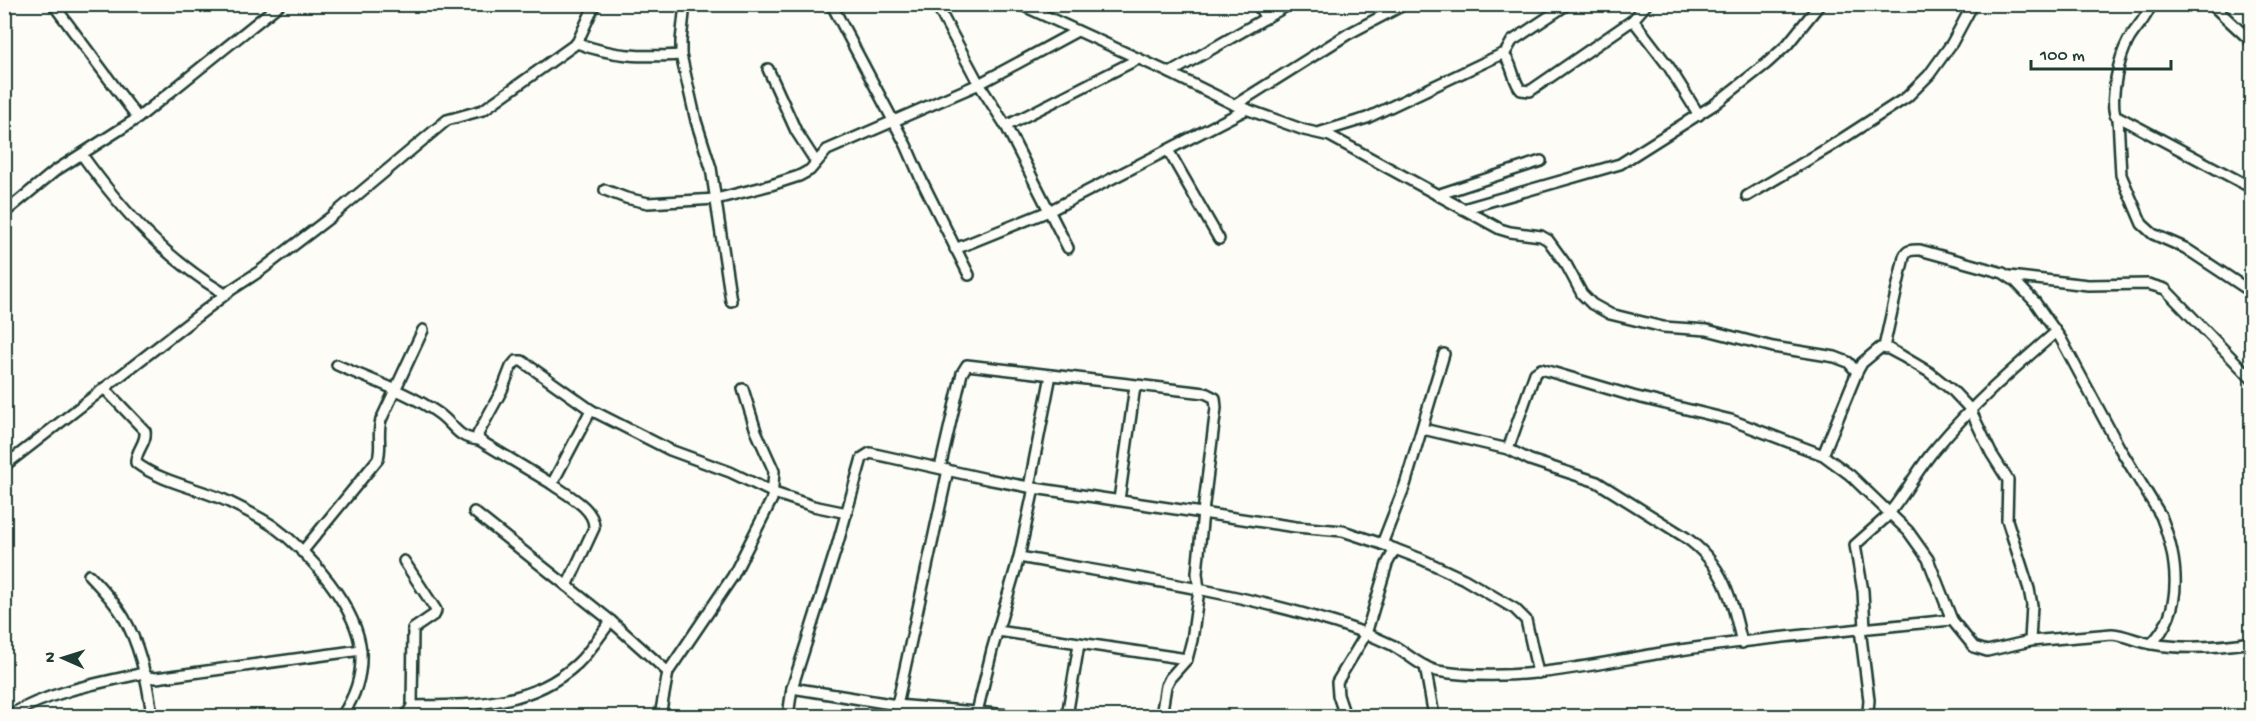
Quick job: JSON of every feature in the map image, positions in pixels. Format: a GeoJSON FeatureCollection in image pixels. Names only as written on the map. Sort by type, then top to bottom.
{"type":"FeatureCollection","features":[{"type":"Feature","properties":{"kind":"street"},"geometry":{"type":"LineString","coordinates":[[53,4],[138,118]]}},
{"type":"Feature","properties":{"kind":"street"},"geometry":{"type":"LineString","coordinates":[[4,213],[55,171],[138,118],[280,4]]}},
{"type":"Feature","properties":{"kind":"street"},"geometry":{"type":"LineString","coordinates":[[4,466],[225,294],[260,271],[332,216],[447,120],[483,110],[577,43],[596,4]]}},
{"type":"Feature","properties":{"kind":"street"},"geometry":{"type":"LineString","coordinates":[[685,4],[682,18],[681,55],[696,121],[711,168],[731,301]]}},
{"type":"Feature","properties":{"kind":"street"},"geometry":{"type":"LineString","coordinates":[[814,4],[820,4]]}},
{"type":"Feature","properties":{"kind":"street"},"geometry":{"type":"LineString","coordinates":[[936,4],[979,84],[1006,126],[1068,248]]}},
{"type":"Feature","properties":{"kind":"street"},"geometry":{"type":"LineString","coordinates":[[1019,4],[1235,105],[1343,142],[1437,195],[1510,232],[1541,236],[1548,240],[1567,266],[1582,294],[1592,304],[1610,314],[1663,327],[1707,330],[1773,347],[1835,357],[1848,362],[1857,372]]}},
{"type":"Feature","properties":{"kind":"street"},"geometry":{"type":"LineString","coordinates":[[1257,4],[1266,18]]}},
{"type":"Feature","properties":{"kind":"street"},"geometry":{"type":"LineString","coordinates":[[1170,73],[1290,4]]}},
{"type":"Feature","properties":{"kind":"street"},"geometry":{"type":"LineString","coordinates":[[1235,105],[1347,34],[1405,4]]}},
{"type":"Feature","properties":{"kind":"street"},"geometry":{"type":"LineString","coordinates":[[1319,133],[1335,130],[1368,118],[1504,55],[1512,41],[1568,4]]}},
{"type":"Feature","properties":{"kind":"street"},"geometry":{"type":"LineString","coordinates":[[1504,55],[1517,86],[1521,90],[1530,91],[1633,20],[1647,4]]}},
{"type":"Feature","properties":{"kind":"street"},"geometry":{"type":"LineString","coordinates":[[1463,209],[1620,164],[1699,115],[1766,64],[1786,45],[1820,4]]}},
{"type":"Feature","properties":{"kind":"street"},"geometry":{"type":"LineString","coordinates":[[1748,196],[1838,142],[1906,97],[1929,75],[1952,43],[1973,4]]}},
{"type":"Feature","properties":{"kind":"street"},"geometry":{"type":"LineString","coordinates":[[2151,4],[2129,39],[2119,62],[2114,110],[2118,118],[2121,175],[2142,224],[2153,234],[2185,248],[2250,291]]}},
{"type":"Feature","properties":{"kind":"street"},"geometry":{"type":"LineString","coordinates":[[2211,4],[2252,42]]}},
{"type":"Feature","properties":{"kind":"street"},"geometry":{"type":"LineString","coordinates":[[831,5],[894,122],[969,275]]}},
{"type":"Feature","properties":{"kind":"street"},"geometry":{"type":"LineString","coordinates":[[1633,20],[1669,67],[1699,115]]}},
{"type":"Feature","properties":{"kind":"street"},"geometry":{"type":"LineString","coordinates":[[604,190],[648,203],[716,199],[799,176],[810,170],[828,150],[979,84],[1077,31]]}},
{"type":"Feature","properties":{"kind":"street"},"geometry":{"type":"LineString","coordinates":[[577,43],[617,55],[638,57],[681,55]]}},
{"type":"Feature","properties":{"kind":"street"},"geometry":{"type":"LineString","coordinates":[[1006,126],[1138,59]]}},
{"type":"Feature","properties":{"kind":"street"},"geometry":{"type":"LineString","coordinates":[[768,69],[796,131],[816,162]]}},
{"type":"Feature","properties":{"kind":"street"},"geometry":{"type":"LineString","coordinates":[[955,249],[1049,212],[1247,109]]}},
{"type":"Feature","properties":{"kind":"street"},"geometry":{"type":"LineString","coordinates":[[2118,118],[2252,188]]}},
{"type":"Feature","properties":{"kind":"street"},"geometry":{"type":"LineString","coordinates":[[1168,150],[1219,239]]}},
{"type":"Feature","properties":{"kind":"street"},"geometry":{"type":"LineString","coordinates":[[82,155],[139,228],[199,278],[225,294]]}},
{"type":"Feature","properties":{"kind":"street"},"geometry":{"type":"LineString","coordinates":[[1437,195],[1541,161]]}},
{"type":"Feature","properties":{"kind":"street"},"geometry":{"type":"LineString","coordinates":[[1884,347],[1904,257],[1909,251],[1915,250],[1929,252],[2009,276],[2088,285],[2148,284],[2165,289],[2252,379]]}},
{"type":"Feature","properties":{"kind":"street"},"geometry":{"type":"LineString","coordinates":[[2009,276],[2035,302],[2056,332],[2119,447],[2161,516],[2172,547],[2176,575],[2173,600],[2164,627],[2151,644]]}},
{"type":"Feature","properties":{"kind":"street"},"geometry":{"type":"LineString","coordinates":[[302,552],[378,459],[381,451],[378,432],[423,330]]}},
{"type":"Feature","properties":{"kind":"street"},"geometry":{"type":"LineString","coordinates":[[1862,717],[1868,712],[1869,700],[1863,629],[1863,591],[1855,545],[1902,499],[1934,450],[1970,409],[2056,332]]}},
{"type":"Feature","properties":{"kind":"street"},"geometry":{"type":"LineString","coordinates":[[1823,455],[1862,363],[1874,352],[1884,347]]}},
{"type":"Feature","properties":{"kind":"street"},"geometry":{"type":"LineString","coordinates":[[1884,347],[1929,372],[1953,391],[1970,409],[1991,453],[2008,480],[2007,520],[2032,605],[2030,641]]}},
{"type":"Feature","properties":{"kind":"street"},"geometry":{"type":"LineString","coordinates":[[1382,544],[1405,485],[1444,354]]}},
{"type":"Feature","properties":{"kind":"street"},"geometry":{"type":"LineString","coordinates":[[479,440],[478,434],[502,390],[511,367],[519,360],[565,389],[591,410],[670,450],[730,472],[774,493],[813,506],[847,513]]}},
{"type":"Feature","properties":{"kind":"street"},"geometry":{"type":"LineString","coordinates":[[897,705],[962,373],[965,366],[971,364],[1205,393],[1215,398],[1216,408],[1197,573],[1199,591],[1192,640],[1187,659],[1166,686],[1161,717]]}},
{"type":"Feature","properties":{"kind":"street"},"geometry":{"type":"LineString","coordinates":[[337,365],[438,413],[466,439],[479,440],[552,484],[590,512],[594,528],[567,586]]}},
{"type":"Feature","properties":{"kind":"street"},"geometry":{"type":"LineString","coordinates":[[1508,449],[1535,373],[1541,369],[1633,396],[1731,420],[1823,455],[1850,475],[1908,531],[1928,559],[1952,620],[1969,643],[1980,650],[1996,649],[2030,641],[2112,634],[2151,644],[2224,646],[2252,642]]}},
{"type":"Feature","properties":{"kind":"street"},"geometry":{"type":"LineString","coordinates":[[977,712],[1019,557],[1051,375]]}},
{"type":"Feature","properties":{"kind":"street"},"geometry":{"type":"LineString","coordinates":[[1119,500],[1135,386]]}},
{"type":"Feature","properties":{"kind":"street"},"geometry":{"type":"LineString","coordinates":[[104,388],[145,431],[145,441],[136,456],[136,463],[184,486],[228,502],[273,526],[302,552],[345,604],[361,650],[360,670],[354,697],[342,717]]}},
{"type":"Feature","properties":{"kind":"street"},"geometry":{"type":"LineString","coordinates":[[660,717],[668,672],[733,576],[774,493],[774,471],[756,431],[743,389]]}},
{"type":"Feature","properties":{"kind":"street"},"geometry":{"type":"LineString","coordinates":[[552,484],[591,410]]}},
{"type":"Feature","properties":{"kind":"street"},"geometry":{"type":"LineString","coordinates":[[1423,429],[1508,449],[1530,460],[1598,482],[1697,545],[1717,569],[1727,587],[1742,643]]}},
{"type":"Feature","properties":{"kind":"street"},"geometry":{"type":"LineString","coordinates":[[788,717],[792,688],[862,458],[867,454],[875,453],[1031,487],[1296,527],[1343,531],[1395,549],[1464,579],[1515,609],[1526,620],[1538,673]]}},
{"type":"Feature","properties":{"kind":"street"},"geometry":{"type":"LineString","coordinates":[[474,512],[611,621],[668,672]]}},
{"type":"Feature","properties":{"kind":"street"},"geometry":{"type":"LineString","coordinates":[[1344,717],[1337,682],[1366,634],[1395,549]]}},
{"type":"Feature","properties":{"kind":"street"},"geometry":{"type":"LineString","coordinates":[[1019,557],[1264,603],[1366,634],[1405,652],[1425,666],[1452,672],[1538,673],[1638,656],[1952,620]]}},
{"type":"Feature","properties":{"kind":"street"},"geometry":{"type":"LineString","coordinates":[[404,561],[436,610],[435,614],[414,627],[412,632],[412,706],[406,717]]}},
{"type":"Feature","properties":{"kind":"street"},"geometry":{"type":"LineString","coordinates":[[89,574],[124,618],[135,642],[144,673],[152,717]]}},
{"type":"Feature","properties":{"kind":"street"},"geometry":{"type":"LineString","coordinates":[[412,706],[494,702],[529,694],[579,663],[611,621]]}},
{"type":"Feature","properties":{"kind":"street"},"geometry":{"type":"LineString","coordinates":[[998,631],[1187,659]]}},
{"type":"Feature","properties":{"kind":"street"},"geometry":{"type":"LineString","coordinates":[[1067,717],[1079,644]]}},
{"type":"Feature","properties":{"kind":"street"},"geometry":{"type":"LineString","coordinates":[[144,673],[148,677],[156,678],[361,650]]}},
{"type":"Feature","properties":{"kind":"street"},"geometry":{"type":"LineString","coordinates":[[1425,666],[1434,717]]}},
{"type":"Feature","properties":{"kind":"street"},"geometry":{"type":"LineString","coordinates":[[8,717],[29,704],[82,686],[144,673]]}},
{"type":"Feature","properties":{"kind":"street"},"geometry":{"type":"LineString","coordinates":[[792,688],[897,705],[1020,717]]}}]}
